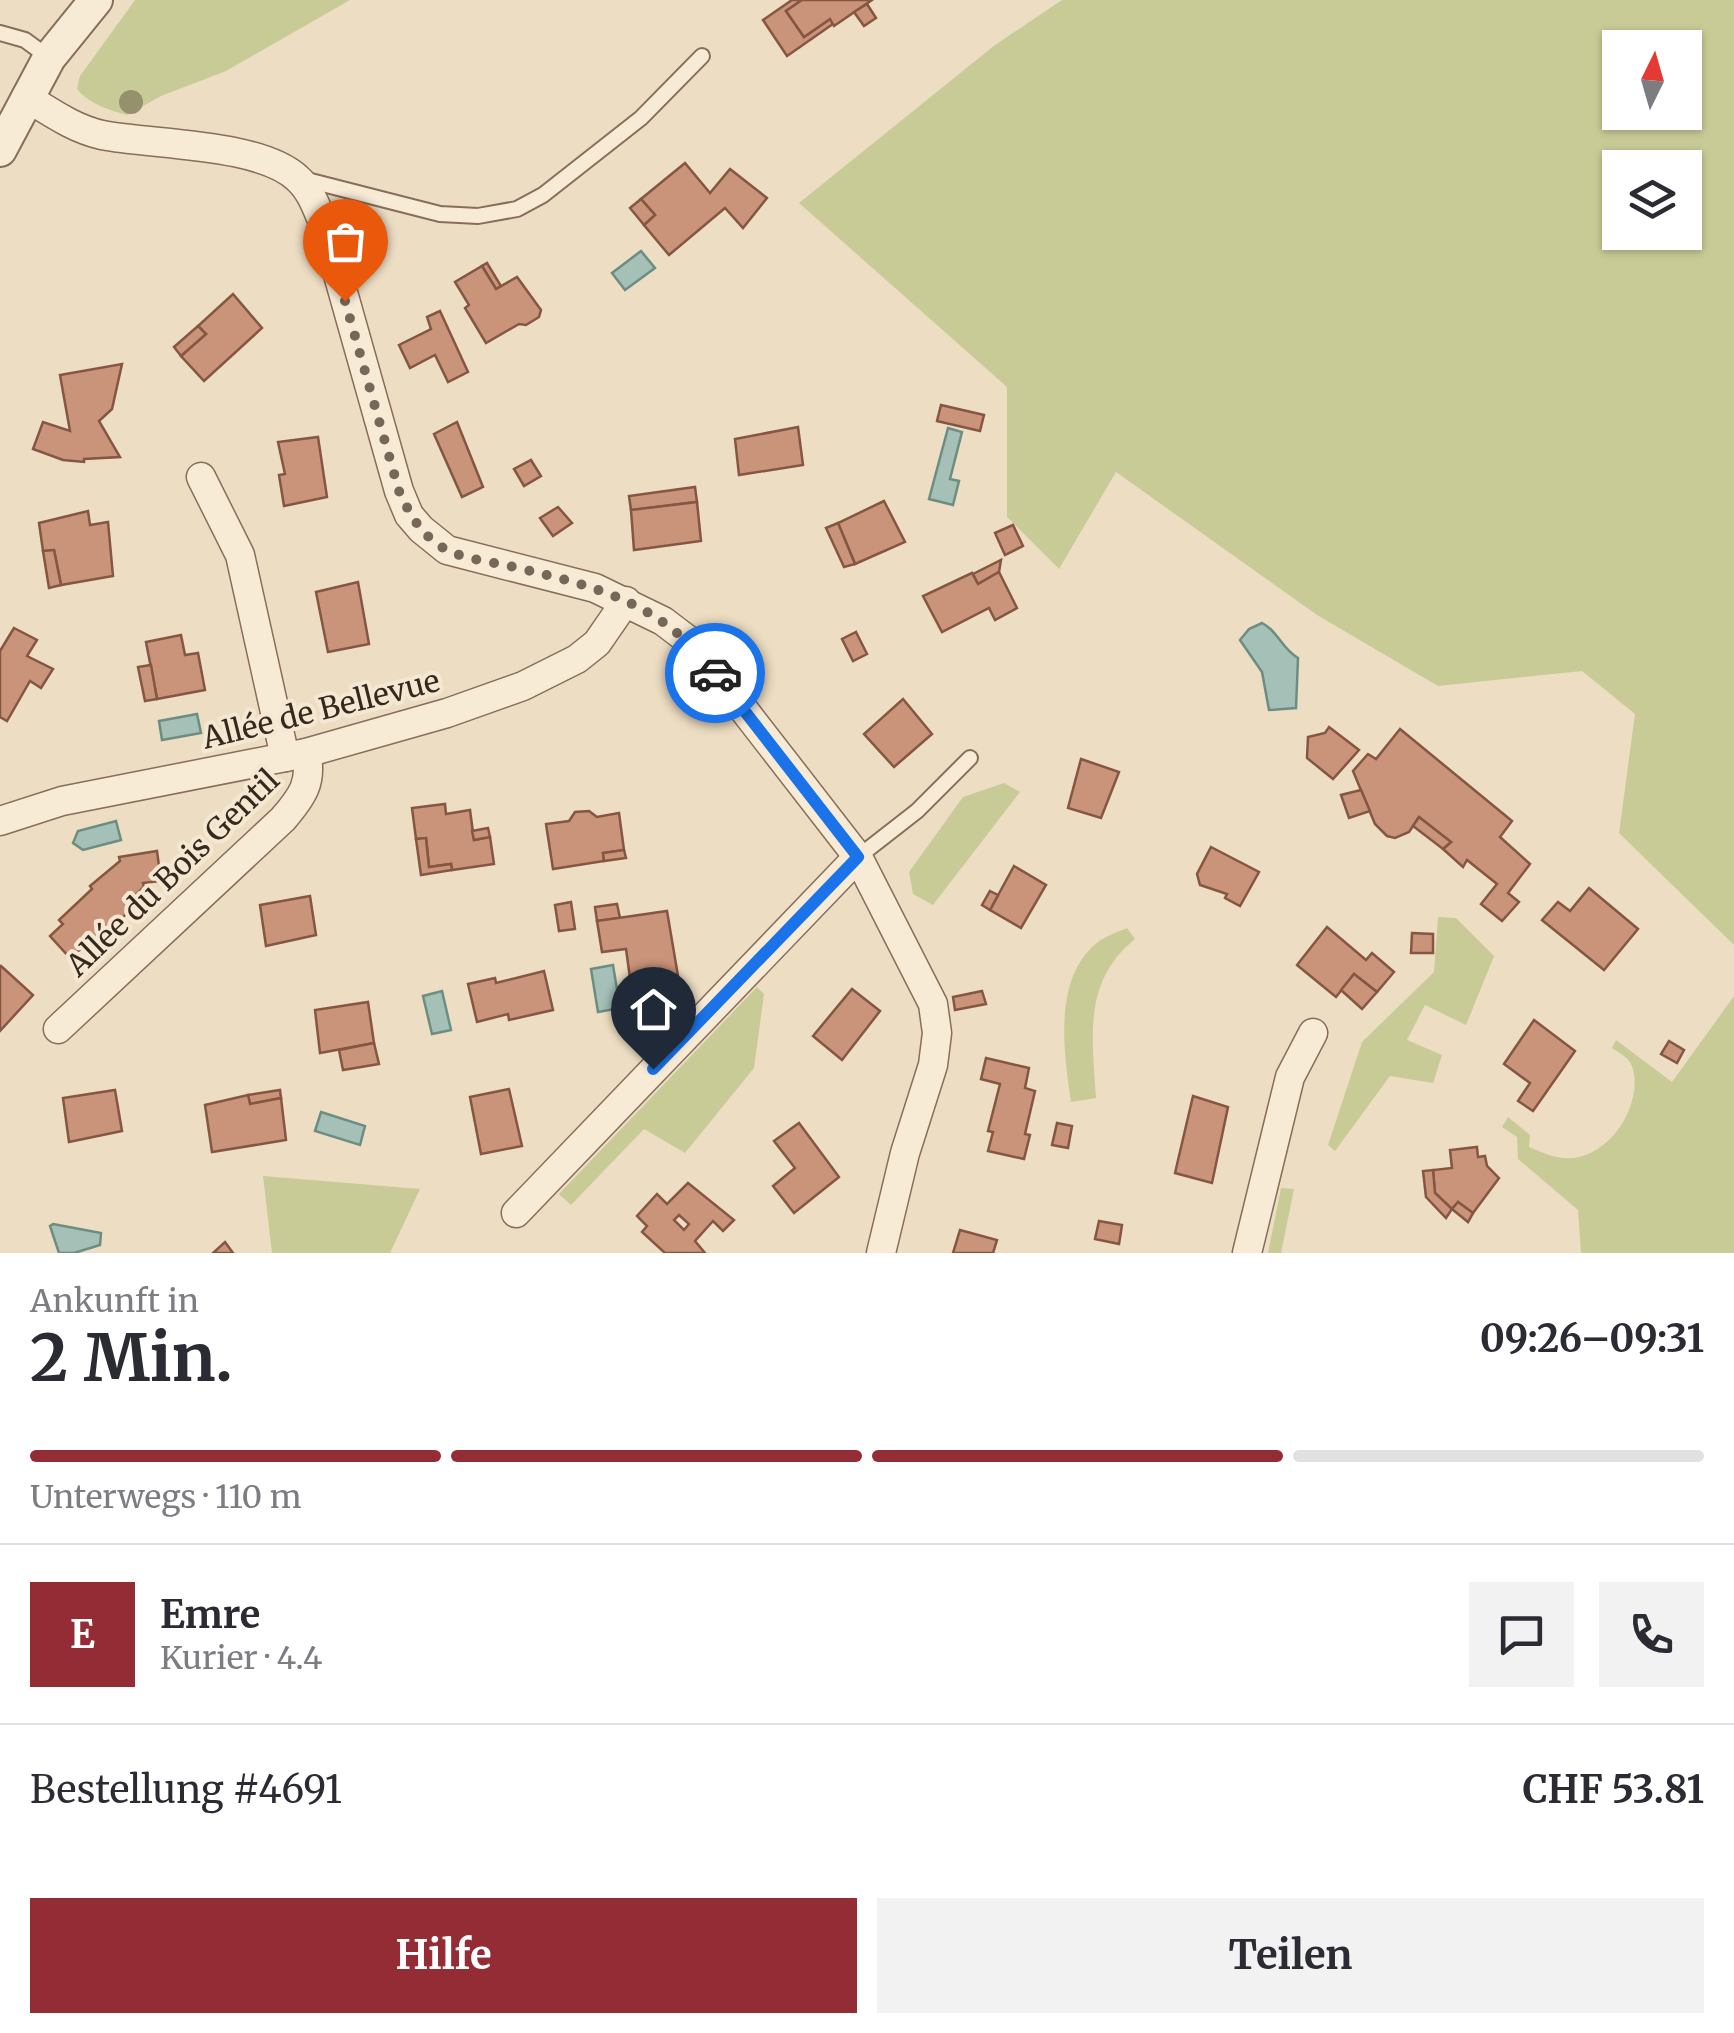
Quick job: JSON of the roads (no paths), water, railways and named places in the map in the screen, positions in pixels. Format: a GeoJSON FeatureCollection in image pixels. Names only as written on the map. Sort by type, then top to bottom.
{"type":"FeatureCollection","features":[{"type":"Feature","properties":{"kind":"street"},"geometry":{"type":"LineString","coordinates":[[0,150],[49,58],[96,0]]}},
{"type":"Feature","properties":{"kind":"street"},"geometry":{"type":"LineString","coordinates":[[26,97],[64,120],[100,134],[244,156],[277,166],[297,178],[314,201],[324,225],[399,491],[421,529],[447,550],[595,588],[664,621],[692,644],[858,857],[929,990],[936,1020],[927,1088],[905,1153],[881,1253]]}},
{"type":"Feature","properties":{"kind":"street","name":"Allée du Bois Gentil"},"geometry":{"type":"LineString","coordinates":[[58,1029],[284,819],[302,798],[309,782],[296,755],[240,554],[201,477]]}},
{"type":"Feature","properties":{"kind":"street","name":"Allée de Bellevue"},"geometry":{"type":"LineString","coordinates":[[0,821],[62,801],[296,755],[447,714],[556,671],[597,643],[626,601]]}},
{"type":"Feature","properties":{"kind":"street"},"geometry":{"type":"LineString","coordinates":[[516,1213],[858,857]]}},
{"type":"Feature","properties":{"kind":"street"},"geometry":{"type":"LineString","coordinates":[[1247,1253],[1290,1077],[1313,1033]]}},
{"type":"Feature","properties":{"kind":"lane"},"geometry":{"type":"LineString","coordinates":[[0,33],[25,40],[49,58]]}},
{"type":"Feature","properties":{"kind":"lane"},"geometry":{"type":"LineString","coordinates":[[297,178],[440,214],[478,216],[516,208],[543,195],[640,118],[702,56]]}},
{"type":"Feature","properties":{"kind":"lane"},"geometry":{"type":"LineString","coordinates":[[858,857],[917,811],[970,758]]}}]}
